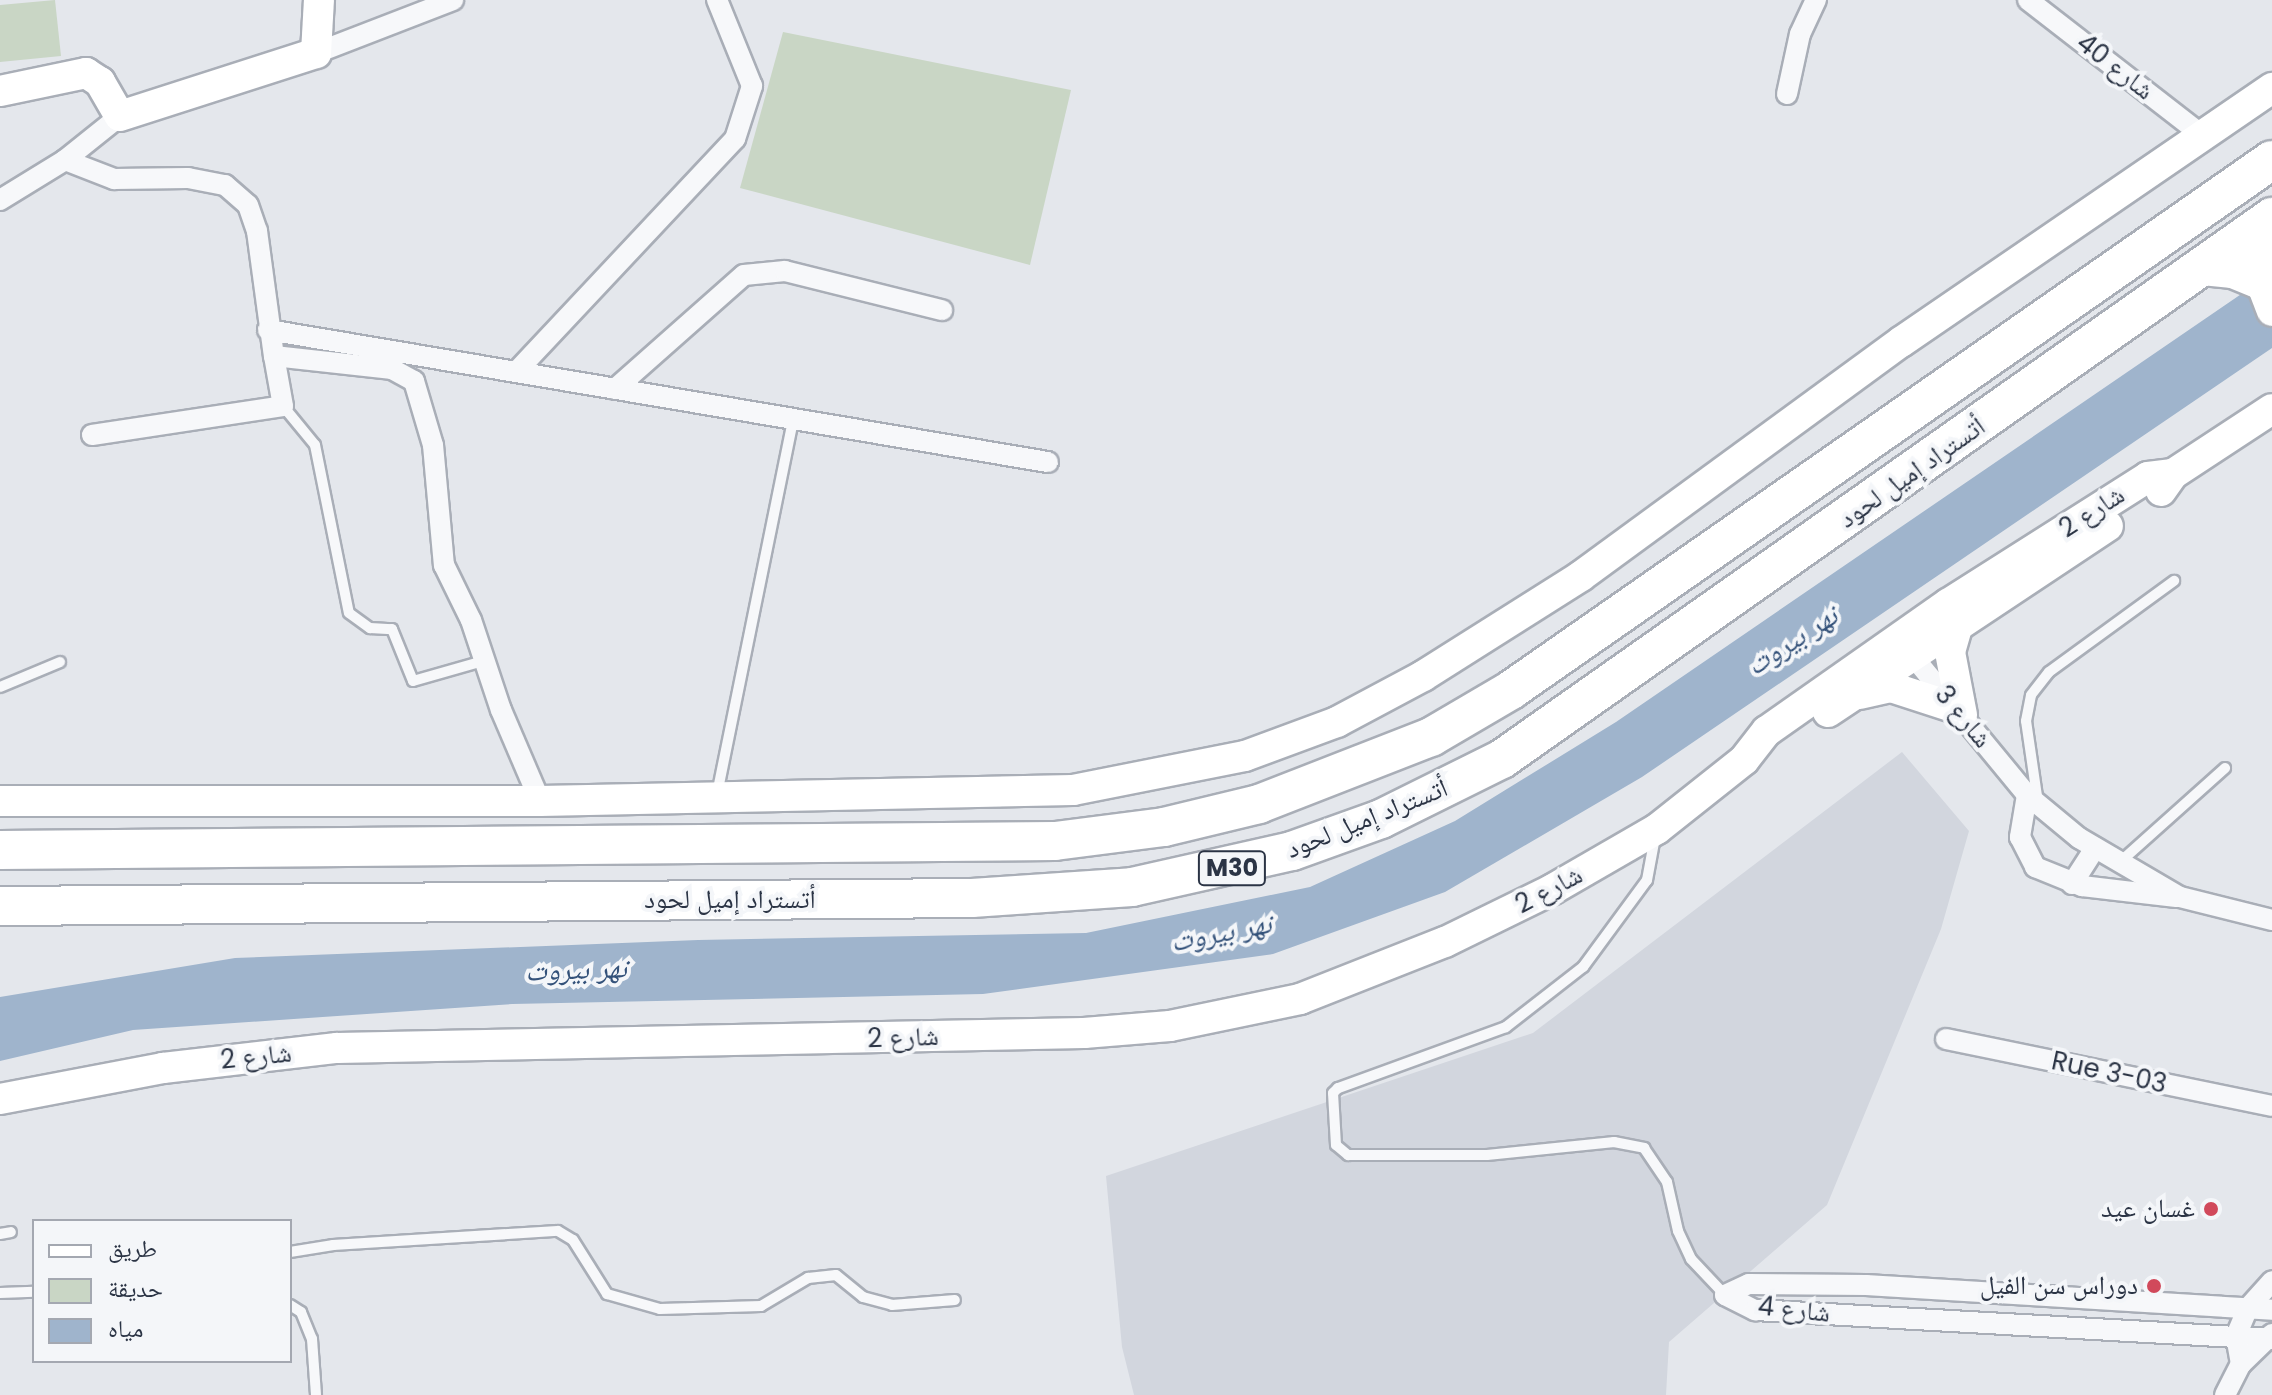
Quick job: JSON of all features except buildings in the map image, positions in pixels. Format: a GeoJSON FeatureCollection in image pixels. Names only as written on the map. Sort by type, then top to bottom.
{"type":"FeatureCollection","features":[{"type":"Feature","properties":{"kind":"highway","name":"أتستراد إميل لحود"},"geometry":{"type":"LineString","coordinates":[[0,850],[1055,841],[1164,827],[1259,804],[1396,752],[1511,690],[2272,160]]}},
{"type":"Feature","properties":{"kind":"highway","name":"أتستراد إميل لحود"},"geometry":{"type":"LineString","coordinates":[[0,906],[972,898],[1132,887],[1269,858],[1381,819],[1502,759],[2272,217]]}},
{"type":"Feature","properties":{"kind":"highway"},"geometry":{"type":"LineString","coordinates":[[2266,295],[2272,228]]}},
{"type":"Feature","properties":{"kind":"highway"},"geometry":{"type":"LineString","coordinates":[[2203,266],[2233,269],[2266,295]]}},
{"type":"Feature","properties":{"kind":"street"},"geometry":{"type":"LineString","coordinates":[[316,53],[319,0]]}},
{"type":"Feature","properties":{"kind":"street"},"geometry":{"type":"LineString","coordinates":[[0,200],[65,160],[120,116],[316,53],[453,0]]}},
{"type":"Feature","properties":{"kind":"street"},"geometry":{"type":"LineString","coordinates":[[516,372],[721,159],[750,103],[750,73],[717,0]]}},
{"type":"Feature","properties":{"kind":"street"},"geometry":{"type":"LineString","coordinates":[[1787,94],[1800,34],[1816,0]]}},
{"type":"Feature","properties":{"kind":"street","name":"شارع 40"},"geometry":{"type":"LineString","coordinates":[[2028,0],[2201,134]]}},
{"type":"Feature","properties":{"kind":"street"},"geometry":{"type":"LineString","coordinates":[[0,91],[86,73],[103,86],[120,116]]}},
{"type":"Feature","properties":{"kind":"street"},"geometry":{"type":"LineString","coordinates":[[0,801],[540,801],[717,794],[1073,790],[1245,756],[1337,722],[1423,676],[1581,576],[1901,342],[2272,88]]}},
{"type":"Feature","properties":{"kind":"street"},"geometry":{"type":"LineString","coordinates":[[65,160],[114,179],[188,178],[225,185],[239,194],[257,231],[268,330],[283,406],[92,435]]}},
{"type":"Feature","properties":{"kind":"street"},"geometry":{"type":"LineString","coordinates":[[615,389],[744,275],[785,271],[942,310]]}},
{"type":"Feature","properties":{"kind":"street"},"geometry":{"type":"LineString","coordinates":[[268,330],[1048,462]]}},
{"type":"Feature","properties":{"kind":"street"},"geometry":{"type":"LineString","coordinates":[[274,356],[392,369],[414,381],[433,445],[444,565],[471,620],[483,661],[540,801]]}},
{"type":"Feature","properties":{"kind":"street","name":"شارع 2"},"geometry":{"type":"LineString","coordinates":[[1744,760],[1777,749],[1847,699],[1905,648],[1958,624],[2157,494],[2173,474],[2272,409]]}},
{"type":"Feature","properties":{"kind":"street","name":"شارع 2"},"geometry":{"type":"LineString","coordinates":[[0,1099],[163,1068],[337,1048],[833,1041],[1170,1026],[1300,999],[1445,942],[1553,889],[1657,829],[1744,760],[1767,731],[1905,648],[2140,482],[2173,474]]}},
{"type":"Feature","properties":{"kind":"street"},"geometry":{"type":"LineString","coordinates":[[1847,699],[1891,687],[1959,712],[1950,652],[1958,624]]}},
{"type":"Feature","properties":{"kind":"street","name":"شارع 3"},"geometry":{"type":"LineString","coordinates":[[1905,648],[2033,800],[2095,848],[2180,897]]}},
{"type":"Feature","properties":{"kind":"street","name":"شارع 3"},"geometry":{"type":"LineString","coordinates":[[2033,800],[2021,849],[2035,867],[2072,884],[2180,897],[2272,920]]}},
{"type":"Feature","properties":{"kind":"street"},"geometry":{"type":"LineString","coordinates":[[2072,884],[2095,848]]}},
{"type":"Feature","properties":{"kind":"street","name":"Rue 3-03"},"geometry":{"type":"LineString","coordinates":[[1946,1039],[2272,1106]]}},
{"type":"Feature","properties":{"kind":"street"},"geometry":{"type":"LineString","coordinates":[[2241,1364],[2236,1336],[2248,1308],[2272,1281]]}},
{"type":"Feature","properties":{"kind":"street","name":"شارع 4"},"geometry":{"type":"LineString","coordinates":[[1725,1295],[1749,1284],[1866,1285],[2272,1310]]}},
{"type":"Feature","properties":{"kind":"street","name":"شارع 4"},"geometry":{"type":"LineString","coordinates":[[1725,1295],[1755,1310],[2271,1338]]}},
{"type":"Feature","properties":{"kind":"street"},"geometry":{"type":"LineString","coordinates":[[2225,1395],[2241,1364],[2271,1338]]}},
{"type":"Feature","properties":{"kind":"lane"},"geometry":{"type":"LineString","coordinates":[[283,406],[315,445],[349,613],[370,628],[392,629],[413,681],[483,661]]}},
{"type":"Feature","properties":{"kind":"lane"},"geometry":{"type":"LineString","coordinates":[[717,794],[793,419]]}},
{"type":"Feature","properties":{"kind":"lane"},"geometry":{"type":"LineString","coordinates":[[2033,800],[2026,721],[2031,695],[2049,672],[2174,581]]}},
{"type":"Feature","properties":{"kind":"lane"},"geometry":{"type":"LineString","coordinates":[[0,687],[60,662]]}},
{"type":"Feature","properties":{"kind":"lane"},"geometry":{"type":"LineString","coordinates":[[2120,862],[2225,768]]}},
{"type":"Feature","properties":{"kind":"lane"},"geometry":{"type":"LineString","coordinates":[[1657,829],[1647,880],[1583,967],[1506,1027],[1338,1088],[1333,1093],[1336,1145],[1348,1155],[1502,1154],[1614,1142],[1644,1148],[1667,1182],[1678,1231],[1691,1259],[1725,1295]]}},
{"type":"Feature","properties":{"kind":"lane"},"geometry":{"type":"LineString","coordinates":[[292,1252],[333,1245],[558,1231],[573,1240],[607,1294],[660,1309],[761,1306],[808,1278],[836,1275],[863,1297],[892,1305],[955,1300]]}},
{"type":"Feature","properties":{"kind":"lane"},"geometry":{"type":"LineString","coordinates":[[0,1293],[32,1292]]}},
{"type":"Feature","properties":{"kind":"lane"},"geometry":{"type":"LineString","coordinates":[[2046,1298],[2048,1326]]}},
{"type":"Feature","properties":{"kind":"lane"},"geometry":{"type":"LineString","coordinates":[[292,1306],[301,1312],[312,1339],[316,1395]]}},
{"type":"Feature","properties":{"kind":"shaded area"},"geometry":{"type":"Polygon","coordinates":[[[1902,752],[1969,831],[1941,929],[1827,1205],[1669,1342],[1666,1395],[1134,1395],[1122,1347],[1106,1176],[1533,1033],[1902,752]]]}},
{"type":"Feature","properties":{"kind":"green space"},"geometry":{"type":"Polygon","coordinates":[[[55,0],[61,56],[0,62],[0,5],[55,0]]]}},
{"type":"Feature","properties":{"kind":"green space"},"geometry":{"type":"Polygon","coordinates":[[[783,32],[1071,90],[1030,265],[740,188],[783,32]]]}},
{"type":"Feature","properties":{"kind":"water","name":"نهر بيروت"},"geometry":{"type":"Polygon","coordinates":[[[2272,273],[2272,348],[1642,777],[1445,892],[1273,954],[983,994],[512,1004],[133,1030],[0,1061],[0,997],[235,958],[698,940],[1086,933],[1310,887],[1455,821],[1616,722],[2272,273]]]}},
{"type":"Feature","properties":{"kind":"place","name":"غسان عيد"},"geometry":{"type":"Point","coordinates":[2211,1209]}},
{"type":"Feature","properties":{"kind":"place","name":"دوراس سن الفيل"},"geometry":{"type":"Point","coordinates":[2154,1286]}}]}
